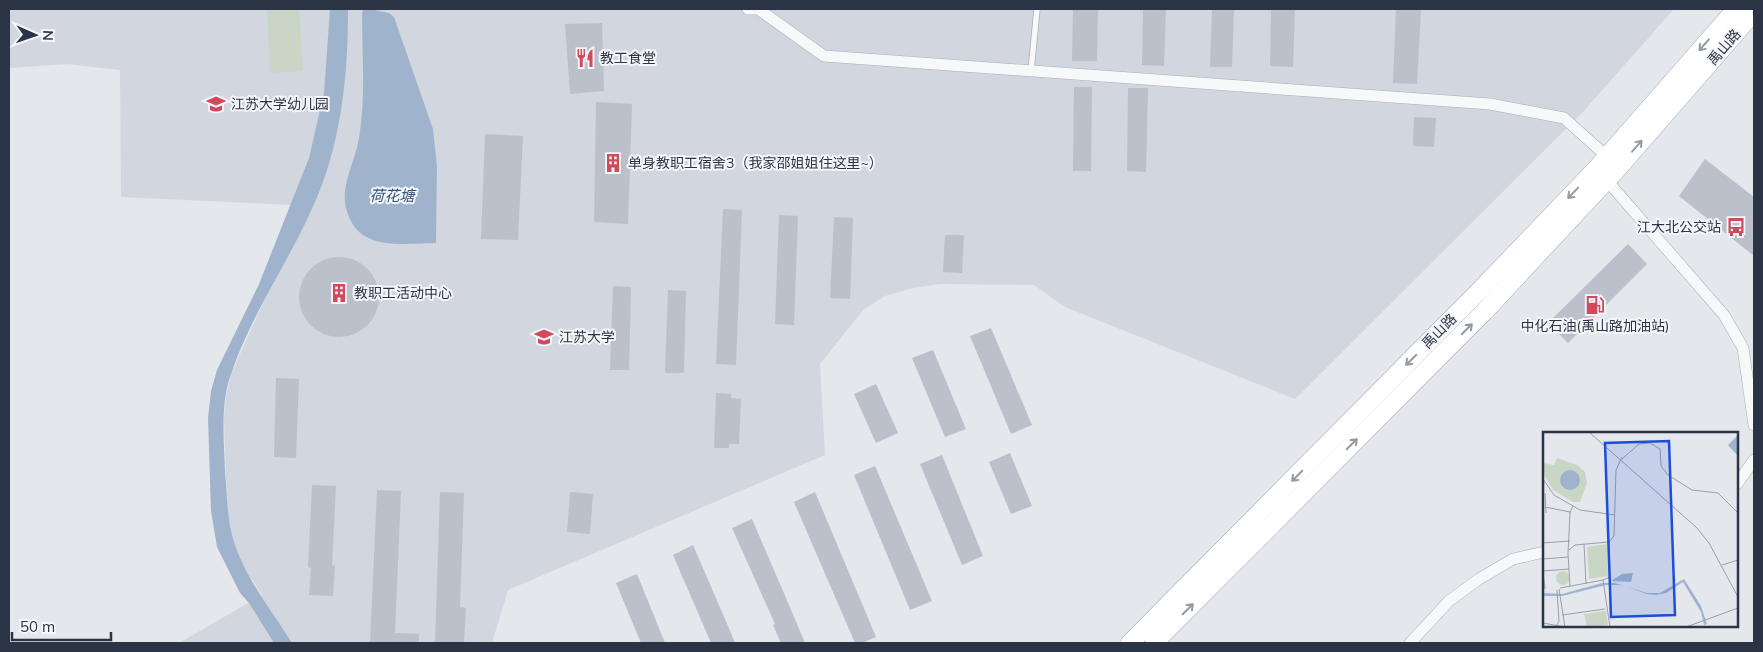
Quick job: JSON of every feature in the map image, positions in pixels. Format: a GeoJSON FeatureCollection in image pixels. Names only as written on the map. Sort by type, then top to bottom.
{"type":"FeatureCollection","features":[{"type":"Feature","properties":{"kind":"main road","name":"禹山路"},"geometry":{"type":"LineString","coordinates":[[1154,643],[1485,311],[1607,168],[1736,9]]}},
{"type":"Feature","properties":{"kind":"main road","name":"禹山路"},"geometry":{"type":"LineString","coordinates":[[1130,643],[1481,289],[1607,168],[1754,12]]}},
{"type":"Feature","properties":{"kind":"street"},"geometry":{"type":"LineString","coordinates":[[748,9],[758,9],[824,56],[1031,73],[1490,104],[1564,118],[1607,168],[1724,315],[1743,348],[1754,425]]}},
{"type":"Feature","properties":{"kind":"street"},"geometry":{"type":"LineString","coordinates":[[1738,483],[1754,460]]}},
{"type":"Feature","properties":{"kind":"street"},"geometry":{"type":"LineString","coordinates":[[1410,643],[1449,601],[1479,579],[1512,558],[1543,552]]}},
{"type":"Feature","properties":{"kind":"lane"},"geometry":{"type":"LineString","coordinates":[[1031,73],[1037,9]]}},
{"type":"Feature","properties":{"kind":"shaded area","name":"江苏大学"},"geometry":{"type":"Polygon","coordinates":[[[9,9],[1674,9],[1582,113],[1295,399],[1065,307],[1034,285],[940,284],[913,288],[885,296],[863,310],[820,364],[825,455],[508,590],[492,643],[179,643],[262,595],[243,566],[233,541],[227,509],[224,419],[226,396],[231,374],[270,288],[311,211],[291,205],[121,197],[120,70],[67,64],[9,68],[9,9]]]}},
{"type":"Feature","properties":{"kind":"green space"},"geometry":{"type":"Polygon","coordinates":[[[267,9],[299,9],[303,71],[270,73],[267,9]]]}},
{"type":"Feature","properties":{"kind":"water"},"geometry":{"type":"Polygon","coordinates":[[[330,9],[348,9],[344,86],[336,137],[321,187],[311,211],[248,332],[231,374],[225,397],[225,471],[230,525],[234,542],[245,569],[292,643],[274,643],[249,603],[240,593],[217,547],[211,511],[208,418],[211,391],[217,370],[259,284],[309,158],[324,93],[330,9]]]}},
{"type":"Feature","properties":{"kind":"water","name":"荷花塘"},"geometry":{"type":"Polygon","coordinates":[[[370,9],[389,13],[394,17],[433,129],[437,166],[436,243],[396,244],[376,241],[356,229],[346,209],[346,186],[361,123],[363,76],[362,13],[363,10],[370,9]]]}},
{"type":"Feature","properties":{"kind":"building"},"geometry":{"type":"Polygon","coordinates":[[[1073,9],[1098,9],[1097,61],[1072,61],[1073,9]]]}},
{"type":"Feature","properties":{"kind":"building"},"geometry":{"type":"Polygon","coordinates":[[[1143,9],[1166,9],[1164,66],[1142,65],[1143,9]]]}},
{"type":"Feature","properties":{"kind":"building"},"geometry":{"type":"Polygon","coordinates":[[[1212,9],[1234,9],[1232,67],[1210,67],[1212,9]]]}},
{"type":"Feature","properties":{"kind":"building"},"geometry":{"type":"Polygon","coordinates":[[[1271,9],[1295,9],[1293,67],[1270,66],[1271,9]]]}},
{"type":"Feature","properties":{"kind":"building"},"geometry":{"type":"Polygon","coordinates":[[[1396,9],[1421,9],[1417,84],[1393,83],[1396,9]]]}},
{"type":"Feature","properties":{"kind":"building","name":"教工食堂"},"geometry":{"type":"Polygon","coordinates":[[[602,23],[604,91],[570,94],[565,24],[602,23]]]}},
{"type":"Feature","properties":{"kind":"building"},"geometry":{"type":"Polygon","coordinates":[[[1074,87],[1092,87],[1091,171],[1073,171],[1074,87]]]}},
{"type":"Feature","properties":{"kind":"building"},"geometry":{"type":"Polygon","coordinates":[[[1128,88],[1148,88],[1146,172],[1127,171],[1128,88]]]}},
{"type":"Feature","properties":{"kind":"building","name":"单身教职工宿舍3（我家邵姐姐住这里~）"},"geometry":{"type":"Polygon","coordinates":[[[596,102],[632,104],[628,224],[594,222],[596,102]]]}},
{"type":"Feature","properties":{"kind":"building"},"geometry":{"type":"Polygon","coordinates":[[[1414,117],[1436,118],[1434,147],[1413,146],[1414,117]]]}},
{"type":"Feature","properties":{"kind":"building"},"geometry":{"type":"Polygon","coordinates":[[[485,134],[523,136],[518,240],[481,239],[485,134]]]}},
{"type":"Feature","properties":{"kind":"building","name":"江大北公交站"},"geometry":{"type":"Polygon","coordinates":[[[1705,159],[1754,197],[1754,256],[1679,196],[1705,159]]]}},
{"type":"Feature","properties":{"kind":"building"},"geometry":{"type":"Polygon","coordinates":[[[723,209],[742,210],[736,365],[716,364],[723,209]]]}},
{"type":"Feature","properties":{"kind":"building"},"geometry":{"type":"Polygon","coordinates":[[[779,215],[798,216],[794,325],[775,324],[779,215]]]}},
{"type":"Feature","properties":{"kind":"building"},"geometry":{"type":"Polygon","coordinates":[[[834,217],[853,218],[850,299],[830,298],[834,217]]]}},
{"type":"Feature","properties":{"kind":"building"},"geometry":{"type":"Polygon","coordinates":[[[945,235],[964,235],[962,273],[943,272],[945,235]]]}},
{"type":"Feature","properties":{"kind":"building"},"geometry":{"type":"Polygon","coordinates":[[[1628,244],[1647,264],[1568,343],[1548,323],[1628,244]]]}},
{"type":"Feature","properties":{"kind":"building","name":"教职工活动中心"},"geometry":{"type":"Polygon","coordinates":[[[339,257],[354,260],[367,269],[376,282],[379,297],[376,312],[367,325],[354,334],[339,337],[324,334],[311,325],[302,312],[299,297],[302,282],[311,269],[324,260],[339,257]]]}},
{"type":"Feature","properties":{"kind":"building"},"geometry":{"type":"Polygon","coordinates":[[[613,286],[631,287],[629,370],[610,370],[613,286]]]}},
{"type":"Feature","properties":{"kind":"building"},"geometry":{"type":"Polygon","coordinates":[[[668,290],[686,291],[684,373],[665,373],[668,290]]]}},
{"type":"Feature","properties":{"kind":"building"},"geometry":{"type":"Polygon","coordinates":[[[991,328],[1032,425],[1011,434],[970,336],[991,328]]]}},
{"type":"Feature","properties":{"kind":"building"},"geometry":{"type":"Polygon","coordinates":[[[933,350],[966,429],[945,437],[912,358],[933,350]]]}},
{"type":"Feature","properties":{"kind":"building"},"geometry":{"type":"Polygon","coordinates":[[[276,378],[299,379],[296,458],[274,457],[276,378]]]}},
{"type":"Feature","properties":{"kind":"building"},"geometry":{"type":"Polygon","coordinates":[[[876,384],[898,433],[876,443],[854,394],[876,384]]]}},
{"type":"Feature","properties":{"kind":"building"},"geometry":{"type":"Polygon","coordinates":[[[716,393],[731,394],[731,398],[741,399],[739,444],[729,444],[729,448],[714,448],[716,393]]]}},
{"type":"Feature","properties":{"kind":"building"},"geometry":{"type":"Polygon","coordinates":[[[1010,453],[1032,506],[1011,514],[989,462],[1010,453]]]}},
{"type":"Feature","properties":{"kind":"building"},"geometry":{"type":"Polygon","coordinates":[[[942,455],[983,556],[962,565],[920,464],[942,455]]]}},
{"type":"Feature","properties":{"kind":"building"},"geometry":{"type":"Polygon","coordinates":[[[875,466],[932,601],[910,610],[854,475],[875,466]]]}},
{"type":"Feature","properties":{"kind":"building"},"geometry":{"type":"Polygon","coordinates":[[[312,485],[336,486],[332,565],[335,566],[333,596],[309,595],[311,568],[308,567],[312,485]]]}},
{"type":"Feature","properties":{"kind":"building"},"geometry":{"type":"Polygon","coordinates":[[[377,490],[401,491],[395,633],[419,634],[419,643],[370,643],[377,490]]]}},
{"type":"Feature","properties":{"kind":"building"},"geometry":{"type":"Polygon","coordinates":[[[440,492],[464,493],[460,607],[466,608],[464,643],[435,643],[440,492]]]}},
{"type":"Feature","properties":{"kind":"building"},"geometry":{"type":"Polygon","coordinates":[[[570,492],[593,494],[590,534],[567,532],[570,492]]]}},
{"type":"Feature","properties":{"kind":"building"},"geometry":{"type":"Polygon","coordinates":[[[815,492],[876,637],[862,643],[855,643],[794,502],[815,492]]]}},
{"type":"Feature","properties":{"kind":"building"},"geometry":{"type":"Polygon","coordinates":[[[752,519],[805,643],[781,643],[773,625],[775,624],[732,528],[752,519]]]}},
{"type":"Feature","properties":{"kind":"building"},"geometry":{"type":"Polygon","coordinates":[[[693,545],[735,643],[711,643],[673,555],[693,545]]]}},
{"type":"Feature","properties":{"kind":"building"},"geometry":{"type":"Polygon","coordinates":[[[637,574],[665,643],[641,643],[616,583],[637,574]]]}},
{"type":"Feature","properties":{"kind":"place","name":"教工食堂"},"geometry":{"type":"Point","coordinates":[585,58]}},
{"type":"Feature","properties":{"kind":"place","name":"江苏大学幼儿园"},"geometry":{"type":"Point","coordinates":[216,104]}},
{"type":"Feature","properties":{"kind":"place","name":"单身教职工宿舍3（我家邵姐姐住这里~）"},"geometry":{"type":"Point","coordinates":[613,163]}},
{"type":"Feature","properties":{"kind":"place","name":"江大北公交站"},"geometry":{"type":"Point","coordinates":[1736,227]}},
{"type":"Feature","properties":{"kind":"place","name":"教职工活动中心"},"geometry":{"type":"Point","coordinates":[339,293]}},
{"type":"Feature","properties":{"kind":"place","name":"中化石油(禹山路加油站)"},"geometry":{"type":"Point","coordinates":[1595,305]}},
{"type":"Feature","properties":{"kind":"place","name":"江苏大学"},"geometry":{"type":"Point","coordinates":[544,337]}}]}
